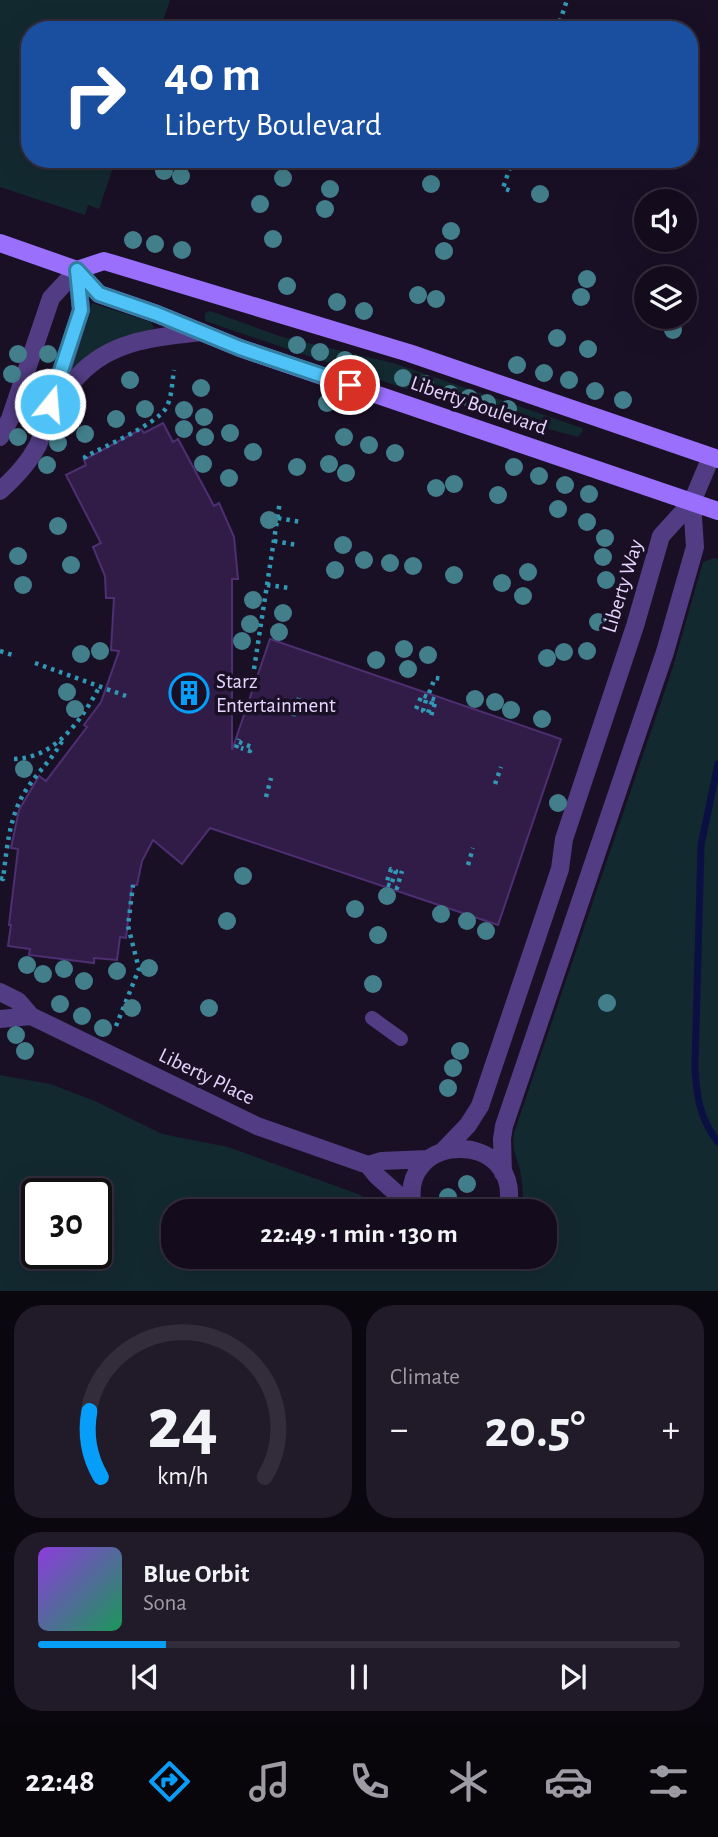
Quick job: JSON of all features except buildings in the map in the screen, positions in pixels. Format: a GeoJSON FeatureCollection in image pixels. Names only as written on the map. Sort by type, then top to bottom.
{"type":"FeatureCollection","features":[{"type":"Feature","properties":{"kind":"street","name":"Liberty Boulevard"},"geometry":{"type":"LineString","coordinates":[[0,243],[77,270],[99,294],[240,348],[718,511]]}},
{"type":"Feature","properties":{"kind":"street","name":"Liberty Boulevard"},"geometry":{"type":"LineString","coordinates":[[77,270],[104,261],[372,341],[715,458]]}},
{"type":"Feature","properties":{"kind":"street"},"geometry":{"type":"LineString","coordinates":[[50,416],[51,399],[81,310],[77,270]]}},
{"type":"Feature","properties":{"kind":"street"},"geometry":{"type":"LineString","coordinates":[[0,437],[10,419],[51,298],[77,270]]}},
{"type":"Feature","properties":{"kind":"street"},"geometry":{"type":"LineString","coordinates":[[0,491],[29,460],[50,416],[80,374],[106,353],[140,340],[202,332]]}},
{"type":"Feature","properties":{"kind":"street"},"geometry":{"type":"LineString","coordinates":[[508,1199],[509,1190],[503,1173],[504,1126],[654,685],[695,547],[692,502],[715,458]]}},
{"type":"Feature","properties":{"kind":"street","name":"Liberty Way"},"geometry":{"type":"LineString","coordinates":[[414,1199],[414,1182],[436,1155],[468,1125],[480,1106],[560,869],[564,839],[635,626],[661,536],[692,502]]}},
{"type":"Feature","properties":{"kind":"street","name":"Liberty Place"},"geometry":{"type":"LineString","coordinates":[[0,992],[18,1001],[32,1016],[257,1126],[368,1165],[402,1199]]}},
{"type":"Feature","properties":{"kind":"street"},"geometry":{"type":"LineString","coordinates":[[0,1019],[32,1016]]}},
{"type":"Feature","properties":{"kind":"street","name":"Liberty Place"},"geometry":{"type":"LineString","coordinates":[[368,1165],[436,1155],[454,1148],[473,1150],[491,1158],[503,1173]]}},
{"type":"Feature","properties":{"kind":"lane"},"geometry":{"type":"LineString","coordinates":[[372,1018],[401,1039]]}},
{"type":"Feature","properties":{"kind":"path"},"geometry":{"type":"LineString","coordinates":[[560,21],[567,0]]}},
{"type":"Feature","properties":{"kind":"path"},"geometry":{"type":"LineString","coordinates":[[510,168],[503,188],[514,192]]}},
{"type":"Feature","properties":{"kind":"path"},"geometry":{"type":"LineString","coordinates":[[86,459],[85,457],[152,421],[163,412],[169,401],[174,370]]}},
{"type":"Feature","properties":{"kind":"path"},"geometry":{"type":"LineString","coordinates":[[254,669],[280,501]]}},
{"type":"Feature","properties":{"kind":"path"},"geometry":{"type":"LineString","coordinates":[[277,518],[301,522]]}},
{"type":"Feature","properties":{"kind":"path"},"geometry":{"type":"LineString","coordinates":[[274,541],[297,545]]}},
{"type":"Feature","properties":{"kind":"path"},"geometry":{"type":"LineString","coordinates":[[267,585],[290,588]]}},
{"type":"Feature","properties":{"kind":"path"},"geometry":{"type":"LineString","coordinates":[[0,651],[16,656]]}},
{"type":"Feature","properties":{"kind":"path"},"geometry":{"type":"LineString","coordinates":[[35,663],[126,696]]}},
{"type":"Feature","properties":{"kind":"path"},"geometry":{"type":"LineString","coordinates":[[429,697],[435,678],[443,679]]}},
{"type":"Feature","properties":{"kind":"path"},"geometry":{"type":"LineString","coordinates":[[14,759],[39,753],[64,737],[81,717],[100,686]]}},
{"type":"Feature","properties":{"kind":"path"},"geometry":{"type":"LineString","coordinates":[[416,709],[422,695],[436,700],[431,716]]}},
{"type":"Feature","properties":{"kind":"path"},"geometry":{"type":"LineString","coordinates":[[293,716],[299,698]]}},
{"type":"Feature","properties":{"kind":"path"},"geometry":{"type":"LineString","coordinates":[[0,878],[4,878],[9,836],[18,806],[25,792],[59,749],[64,737]]}},
{"type":"Feature","properties":{"kind":"path"},"geometry":{"type":"LineString","coordinates":[[495,785],[501,767]]}},
{"type":"Feature","properties":{"kind":"path"},"geometry":{"type":"LineString","coordinates":[[265,797],[271,778]]}},
{"type":"Feature","properties":{"kind":"path"},"geometry":{"type":"LineString","coordinates":[[468,865],[473,848]]}},
{"type":"Feature","properties":{"kind":"path"},"geometry":{"type":"LineString","coordinates":[[392,882],[396,871],[391,869],[386,884],[397,888],[402,871]]}},
{"type":"Feature","properties":{"kind":"path"},"geometry":{"type":"LineString","coordinates":[[116,1026],[139,969],[128,926],[133,885]]}},
{"type":"Feature","properties":{"kind":"shaded area"},"geometry":{"type":"Polygon","coordinates":[[[0,0],[170,0],[163,21],[21,21],[21,168],[113,168],[99,209],[88,205],[85,215],[0,187],[0,0]]]}},
{"type":"Feature","properties":{"kind":"shaded area"},"geometry":{"type":"Polygon","coordinates":[[[92,303],[151,322],[154,328],[71,374],[67,372],[92,303]]]}},
{"type":"Feature","properties":{"kind":"shaded area"},"geometry":{"type":"Polygon","coordinates":[[[210,311],[282,337],[393,363],[582,428],[583,431],[578,437],[427,396],[205,321],[205,313],[210,311]]]}},
{"type":"Feature","properties":{"kind":"shaded area"},"geometry":{"type":"Polygon","coordinates":[[[718,559],[718,1291],[0,1291],[0,1075],[50,1084],[95,1101],[162,1134],[228,1147],[367,1199],[161,1199],[161,1269],[557,1269],[557,1199],[523,1199],[522,1183],[514,1150],[514,1133],[673,667],[703,562],[718,559]]]}},
{"type":"Feature","properties":{"kind":"waterway"},"geometry":{"type":"LineString","coordinates":[[718,764],[701,845],[695,1065],[700,1105],[718,1142]]}},
{"type":"Feature","properties":{"kind":"place","name":"Starz Entertainment"},"geometry":{"type":"Point","coordinates":[189,693]}},
{"type":"Feature","properties":{"kind":"route"},"geometry":{"type":"LineString","coordinates":[[50,404],[81,310],[77,270],[99,294],[240,348],[350,385]]}}]}
